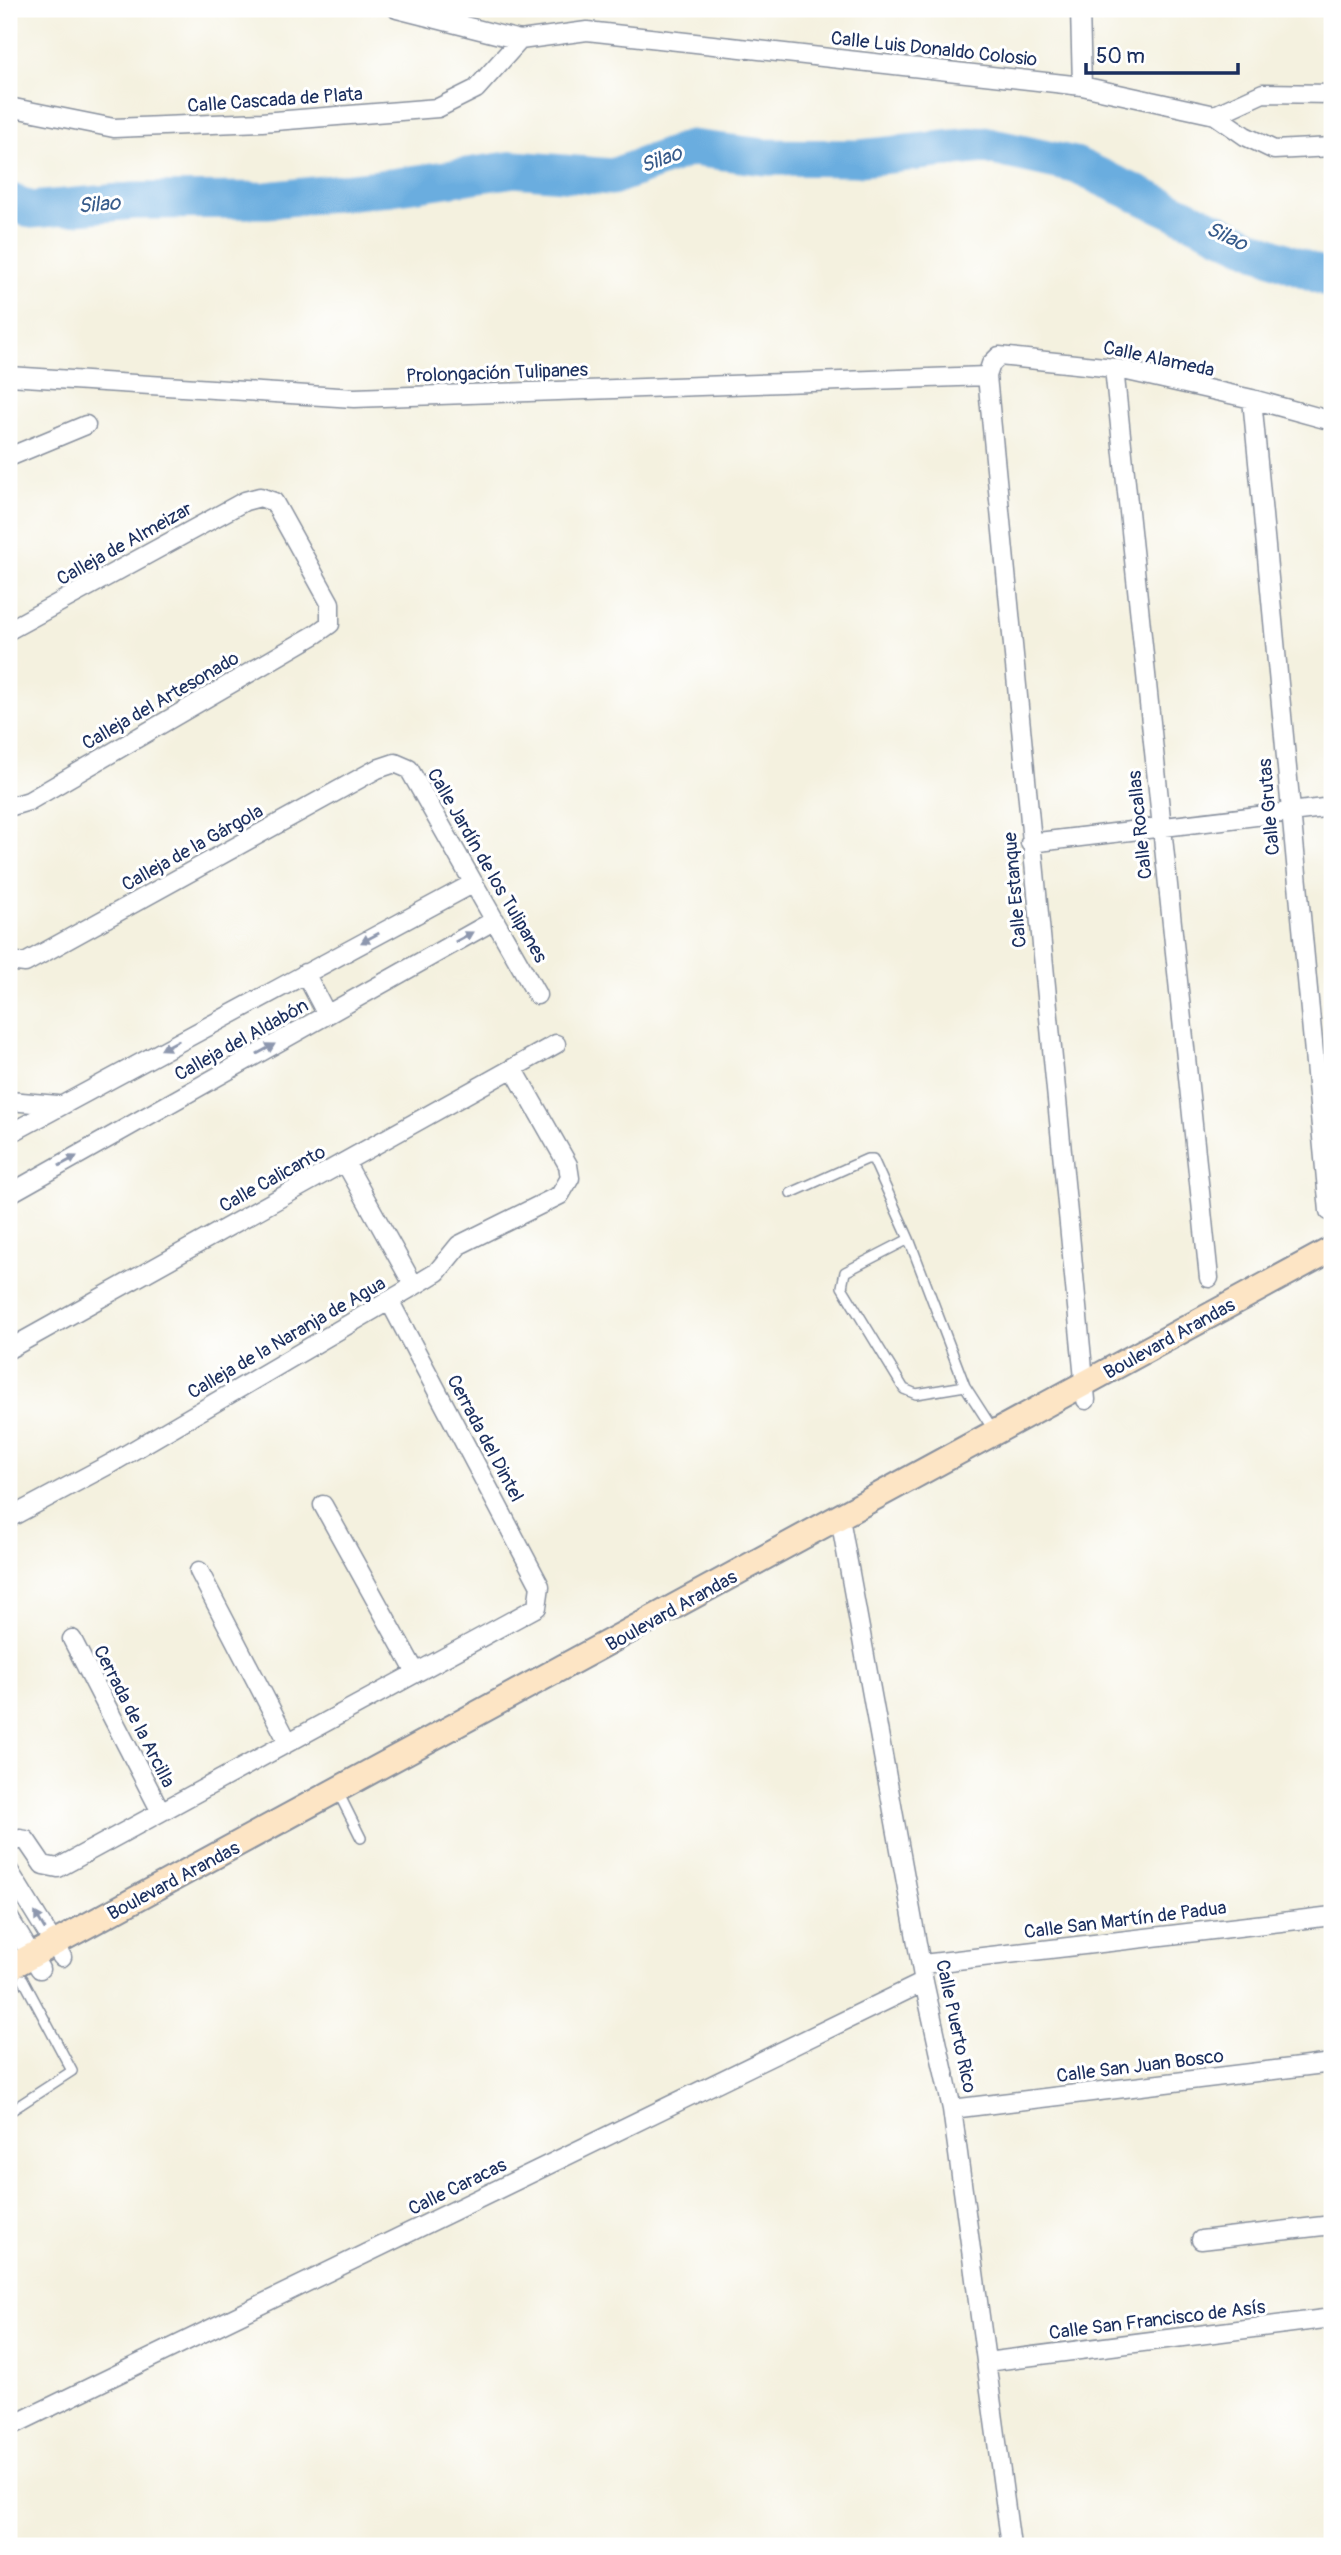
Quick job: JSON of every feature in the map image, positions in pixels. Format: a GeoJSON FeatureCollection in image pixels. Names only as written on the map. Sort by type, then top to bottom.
{"type":"FeatureCollection","features":[{"type":"Feature","properties":{"kind":"main road","name":"Boulevard Arandas"},"geometry":{"type":"LineString","coordinates":[[33,1966],[1085,1392],[1332,1249]]}},
{"type":"Feature","properties":{"kind":"main road","name":"Boulevard Arandas"},"geometry":{"type":"LineString","coordinates":[[841,1525],[995,1433],[1085,1392],[1332,1268]]}},
{"type":"Feature","properties":{"kind":"street"},"geometry":{"type":"LineString","coordinates":[[397,9],[520,40]]}},
{"type":"Feature","properties":{"kind":"street"},"geometry":{"type":"LineString","coordinates":[[1080,9],[1082,86]]}},
{"type":"Feature","properties":{"kind":"street","name":"Calle Luis Donaldo Colosio"},"geometry":{"type":"LineString","coordinates":[[520,40],[587,31],[1082,86],[1215,115],[1245,136],[1274,150],[1332,147]]}},
{"type":"Feature","properties":{"kind":"street","name":"Calle Cascada de Plata"},"geometry":{"type":"LineString","coordinates":[[9,107],[114,128],[262,122],[438,108],[476,89],[520,40]]}},
{"type":"Feature","properties":{"kind":"street"},"geometry":{"type":"LineString","coordinates":[[1215,115],[1263,93],[1332,94]]}},
{"type":"Feature","properties":{"kind":"street","name":"Calle Alameda"},"geometry":{"type":"LineString","coordinates":[[987,376],[991,364],[999,356],[1114,368],[1252,399],[1332,421]]}},
{"type":"Feature","properties":{"kind":"street","name":"Calle Rocallas"},"geometry":{"type":"LineString","coordinates":[[1114,368],[1209,1278]]}},
{"type":"Feature","properties":{"kind":"street","name":"Prolongación Tulipanes"},"geometry":{"type":"LineString","coordinates":[[9,376],[354,398],[987,376]]}},
{"type":"Feature","properties":{"kind":"street","name":"Calle Estanque"},"geometry":{"type":"LineString","coordinates":[[987,376],[1085,1392]]}},
{"type":"Feature","properties":{"kind":"street","name":"Calle Grutas"},"geometry":{"type":"LineString","coordinates":[[1252,399],[1289,812],[1329,1211]]}},
{"type":"Feature","properties":{"kind":"street"},"geometry":{"type":"LineString","coordinates":[[9,457],[86,425]]}},
{"type":"Feature","properties":{"kind":"street","name":"Calleja del Artesonado"},"geometry":{"type":"LineString","coordinates":[[9,807],[29,801],[330,624],[330,603],[274,502],[260,497]]}},
{"type":"Feature","properties":{"kind":"street","name":"Calleja de Almeizar"},"geometry":{"type":"LineString","coordinates":[[9,630],[245,501],[260,497]]}},
{"type":"Feature","properties":{"kind":"street","name":"Calle Jardín de los Tulipanes"},"geometry":{"type":"LineString","coordinates":[[395,763],[409,769],[537,995]]}},
{"type":"Feature","properties":{"kind":"street","name":"Calleja de la Gárgola"},"geometry":{"type":"LineString","coordinates":[[9,961],[25,963],[377,769],[395,763]]}},
{"type":"Feature","properties":{"kind":"street"},"geometry":{"type":"LineString","coordinates":[[1030,843],[1332,807]]}},
{"type":"Feature","properties":{"kind":"street","name":"Calleja del Aldabón"},"geometry":{"type":"LineString","coordinates":[[9,1134],[58,1105],[474,883]]}},
{"type":"Feature","properties":{"kind":"street","name":"Calleja del Aldabón"},"geometry":{"type":"LineString","coordinates":[[9,1194],[495,920]]}},
{"type":"Feature","properties":{"kind":"street"},"geometry":{"type":"LineString","coordinates":[[305,973],[327,1015]]}},
{"type":"Feature","properties":{"kind":"street","name":"Calle Calicanto"},"geometry":{"type":"LineString","coordinates":[[9,1349],[556,1044]]}},
{"type":"Feature","properties":{"kind":"street","name":"Calleja de la Naranja de Agua"},"geometry":{"type":"LineString","coordinates":[[9,1518],[110,1464],[414,1286],[437,1272],[459,1245],[561,1195],[570,1178],[568,1166],[513,1068]]}},
{"type":"Feature","properties":{"kind":"street"},"geometry":{"type":"LineString","coordinates":[[9,1101],[58,1105]]}},
{"type":"Feature","properties":{"kind":"street"},"geometry":{"type":"LineString","coordinates":[[345,1162],[414,1286]]}},
{"type":"Feature","properties":{"kind":"street","name":"Cerrada del Dintel"},"geometry":{"type":"LineString","coordinates":[[389,1300],[540,1587],[541,1597],[537,1608],[416,1673]]}},
{"type":"Feature","properties":{"kind":"street"},"geometry":{"type":"LineString","coordinates":[[9,1844],[20,1839],[26,1840],[43,1866],[58,1868],[416,1673],[323,1505]]}},
{"type":"Feature","properties":{"kind":"street","name":"Calle Puerto Rico"},"geometry":{"type":"LineString","coordinates":[[841,1525],[923,1973],[953,2109],[1011,2546]]}},
{"type":"Feature","properties":{"kind":"street"},"geometry":{"type":"LineString","coordinates":[[199,1571],[288,1742]]}},
{"type":"Feature","properties":{"kind":"street","name":"Cerrada de la Arcilla"},"geometry":{"type":"LineString","coordinates":[[72,1639],[161,1812]]}},
{"type":"Feature","properties":{"kind":"street"},"geometry":{"type":"LineString","coordinates":[[9,1871],[33,1966]]}},
{"type":"Feature","properties":{"kind":"street","name":"Calle San Martín de Padua"},"geometry":{"type":"LineString","coordinates":[[923,1973],[1332,1916]]}},
{"type":"Feature","properties":{"kind":"street"},"geometry":{"type":"LineString","coordinates":[[9,1918],[33,1966]]}},
{"type":"Feature","properties":{"kind":"street","name":"Calle Caracas"},"geometry":{"type":"LineString","coordinates":[[9,2427],[923,1973]]}},
{"type":"Feature","properties":{"kind":"street","name":"Calle San Juan Bosco"},"geometry":{"type":"LineString","coordinates":[[953,2109],[1332,2063]]}},
{"type":"Feature","properties":{"kind":"street"},"geometry":{"type":"LineString","coordinates":[[1200,2240],[1332,2225]]}},
{"type":"Feature","properties":{"kind":"street","name":"Calle San Francisco de Asís"},"geometry":{"type":"LineString","coordinates":[[986,2362],[1332,2318]]}},
{"type":"Feature","properties":{"kind":"lane"},"geometry":{"type":"LineString","coordinates":[[791,1193],[867,1159],[873,1159],[909,1239],[965,1386],[995,1433]]}},
{"type":"Feature","properties":{"kind":"lane"},"geometry":{"type":"LineString","coordinates":[[909,1239],[845,1272],[842,1287],[904,1389],[916,1394],[965,1386]]}},
{"type":"Feature","properties":{"kind":"lane"},"geometry":{"type":"LineString","coordinates":[[341,1797],[361,1838]]}},
{"type":"Feature","properties":{"kind":"lane"},"geometry":{"type":"LineString","coordinates":[[9,2112],[72,2071],[33,1966]]}},
{"type":"Feature","properties":{"kind":"waterway","name":"Silao"},"geometry":{"type":"LineString","coordinates":[[9,201],[31,210],[133,201],[267,200],[391,187],[515,169],[612,177],[691,148],[765,157],[860,158],[984,145],[1075,165],[1262,252],[1332,280]]}}]}
